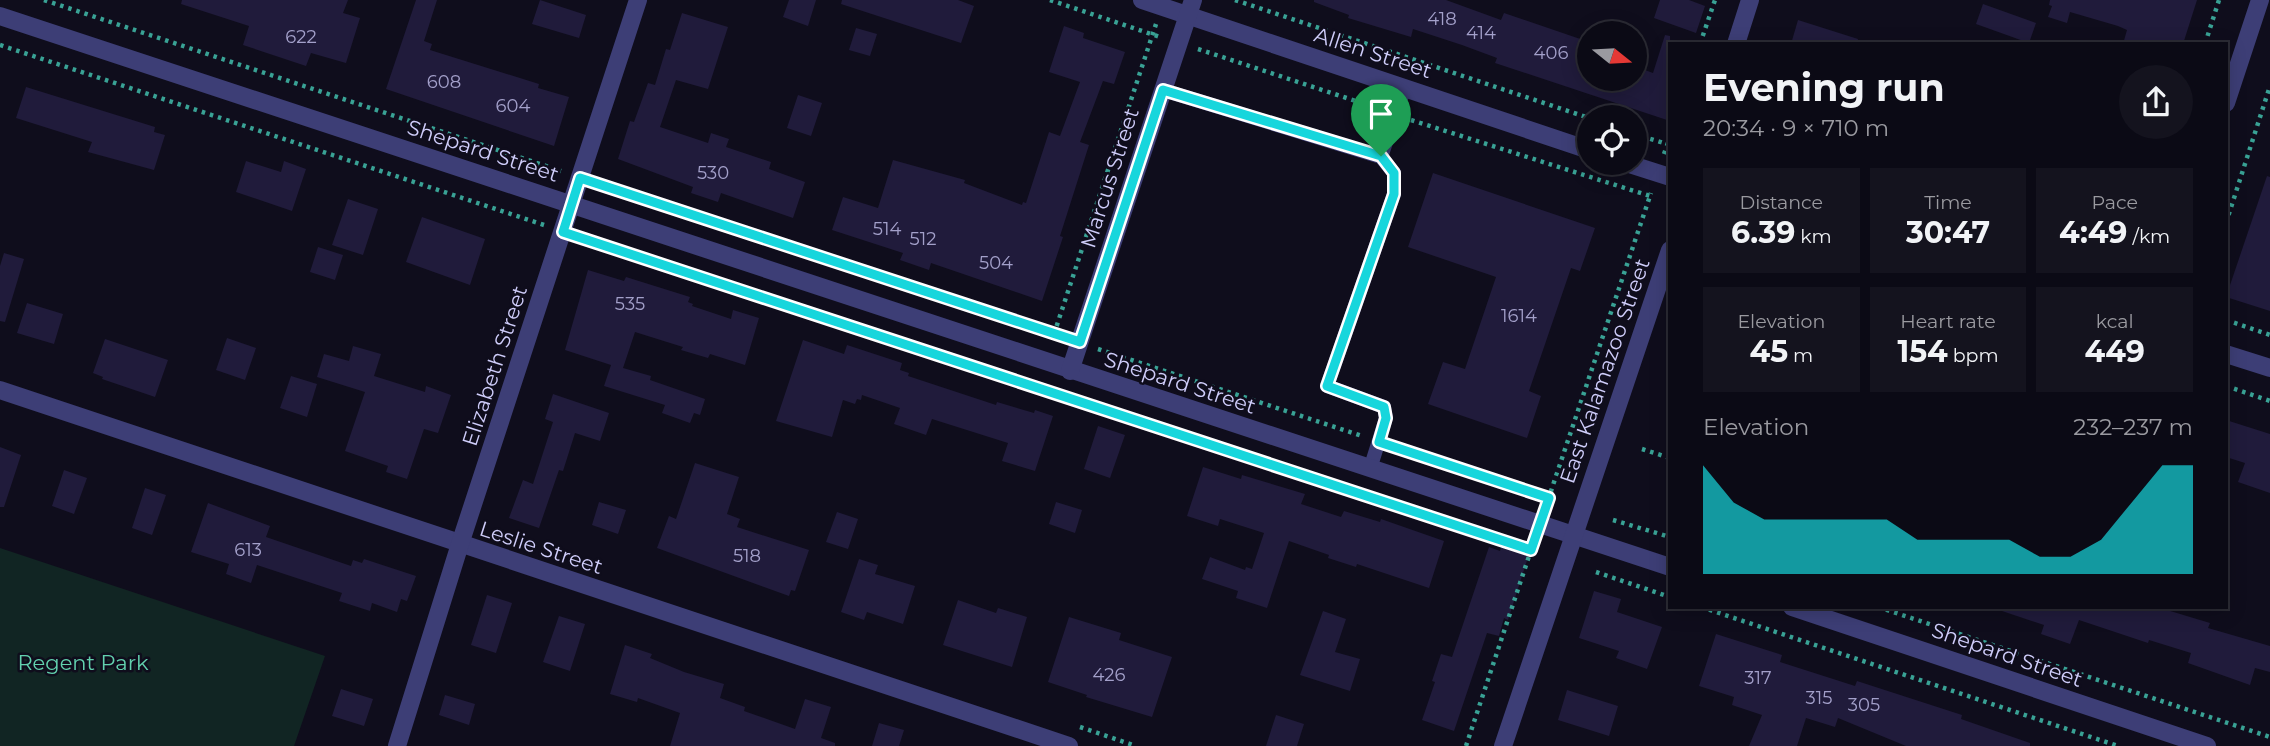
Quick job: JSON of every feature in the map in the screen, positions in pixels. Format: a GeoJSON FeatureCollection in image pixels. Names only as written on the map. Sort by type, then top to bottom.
{"type":"FeatureCollection","features":[{"type":"Feature","properties":{"kind":"street","name":"Elizabeth Street"},"geometry":{"type":"LineString","coordinates":[[397,746],[460,544],[638,0]]}},
{"type":"Feature","properties":{"kind":"street","name":"Allen Street"},"geometry":{"type":"LineString","coordinates":[[1142,0],[1162,6],[1191,8],[1405,87],[1577,146]]}},
{"type":"Feature","properties":{"kind":"street"},"geometry":{"type":"LineString","coordinates":[[2228,97],[2260,0]]}},
{"type":"Feature","properties":{"kind":"street"},"geometry":{"type":"LineString","coordinates":[[1737,42],[1747,1]]}},
{"type":"Feature","properties":{"kind":"street","name":"Marcus Street"},"geometry":{"type":"LineString","coordinates":[[1070,371],[1191,8]]}},
{"type":"Feature","properties":{"kind":"street","name":"Shepard Street"},"geometry":{"type":"LineString","coordinates":[[0,16],[1668,567]]}},
{"type":"Feature","properties":{"kind":"street"},"geometry":{"type":"LineString","coordinates":[[1647,170],[1664,176]]}},
{"type":"Feature","properties":{"kind":"street","name":"East Kalamazoo Street"},"geometry":{"type":"LineString","coordinates":[[1503,746],[1668,256]]}},
{"type":"Feature","properties":{"kind":"street"},"geometry":{"type":"LineString","coordinates":[[2228,355],[2270,368]]}},
{"type":"Feature","properties":{"kind":"street","name":"Leslie Street"},"geometry":{"type":"LineString","coordinates":[[0,390],[1069,746]]}},
{"type":"Feature","properties":{"kind":"street","name":"Shepard Street"},"geometry":{"type":"LineString","coordinates":[[1798,609],[2207,746]]}},
{"type":"Feature","properties":{"kind":"lane"},"geometry":{"type":"LineString","coordinates":[[1381,156],[1405,87]]}},
{"type":"Feature","properties":{"kind":"lane"},"geometry":{"type":"LineString","coordinates":[[1163,90],[1381,156],[1394,173],[1394,194],[1327,386],[1384,407],[1386,418],[1370,469]]}},
{"type":"Feature","properties":{"kind":"path"},"geometry":{"type":"LineString","coordinates":[[44,0],[1549,498]]}},
{"type":"Feature","properties":{"kind":"path"},"geometry":{"type":"LineString","coordinates":[[1050,0],[1395,115],[1650,196]]}},
{"type":"Feature","properties":{"kind":"path"},"geometry":{"type":"LineString","coordinates":[[1235,0],[1577,114]]}},
{"type":"Feature","properties":{"kind":"path"},"geometry":{"type":"LineString","coordinates":[[1701,42],[1715,0]]}},
{"type":"Feature","properties":{"kind":"path"},"geometry":{"type":"LineString","coordinates":[[2206,42],[2219,0]]}},
{"type":"Feature","properties":{"kind":"path"},"geometry":{"type":"LineString","coordinates":[[1054,334],[1162,6]]}},
{"type":"Feature","properties":{"kind":"path"},"geometry":{"type":"LineString","coordinates":[[0,45],[1531,550]]}},
{"type":"Feature","properties":{"kind":"path"},"geometry":{"type":"LineString","coordinates":[[2228,217],[2270,86]]}},
{"type":"Feature","properties":{"kind":"path"},"geometry":{"type":"LineString","coordinates":[[1466,746],[1650,196],[1664,176],[1667,145],[1647,138]]}},
{"type":"Feature","properties":{"kind":"path"},"geometry":{"type":"LineString","coordinates":[[2228,321],[2270,335]]}},
{"type":"Feature","properties":{"kind":"path"},"geometry":{"type":"LineString","coordinates":[[2228,387],[2270,401]]}},
{"type":"Feature","properties":{"kind":"path"},"geometry":{"type":"LineString","coordinates":[[1642,449],[1668,457]]}},
{"type":"Feature","properties":{"kind":"path"},"geometry":{"type":"LineString","coordinates":[[1613,520],[1668,536]]}},
{"type":"Feature","properties":{"kind":"path"},"geometry":{"type":"LineString","coordinates":[[1596,572],[1668,596]]}},
{"type":"Feature","properties":{"kind":"path"},"geometry":{"type":"LineString","coordinates":[[1707,609],[2118,746]]}},
{"type":"Feature","properties":{"kind":"path"},"geometry":{"type":"LineString","coordinates":[[1884,609],[2270,737]]}},
{"type":"Feature","properties":{"kind":"green space","name":"Regent Park"},"geometry":{"type":"Polygon","coordinates":[[[0,548],[325,656],[294,746],[0,746],[0,548]]]}},
{"type":"Feature","properties":{"kind":"building"},"geometry":{"type":"Polygon","coordinates":[[[182,0],[348,0],[343,13],[360,18],[346,63],[311,53],[306,66],[243,45],[249,26],[181,4],[182,0]]]}},
{"type":"Feature","properties":{"kind":"building"},"geometry":{"type":"Polygon","coordinates":[[[416,0],[437,0],[424,41],[432,44],[430,50],[539,84],[538,88],[569,97],[554,146],[386,89],[416,0]]]}},
{"type":"Feature","properties":{"kind":"building"},"geometry":{"type":"Polygon","coordinates":[[[540,0],[586,15],[579,38],[532,24],[540,0]]]}},
{"type":"Feature","properties":{"kind":"building"},"geometry":{"type":"Polygon","coordinates":[[[789,0],[816,0],[808,26],[783,17],[789,0]]]}},
{"type":"Feature","properties":{"kind":"building"},"geometry":{"type":"Polygon","coordinates":[[[842,0],[958,0],[974,6],[961,43],[841,4],[842,0]]]}},
{"type":"Feature","properties":{"kind":"building"},"geometry":{"type":"Polygon","coordinates":[[[1314,0],[1446,0],[1501,20],[1504,13],[1577,38],[1577,90],[1495,63],[1497,58],[1462,45],[1413,29],[1411,37],[1348,18],[1349,15],[1314,0]]]}},
{"type":"Feature","properties":{"kind":"building"},"geometry":{"type":"Polygon","coordinates":[[[1660,0],[1689,0],[1705,6],[1696,33],[1654,18],[1660,0]]]}},
{"type":"Feature","properties":{"kind":"building"},"geometry":{"type":"Polygon","coordinates":[[[2050,0],[2197,0],[2184,42],[2124,42],[2127,30],[2070,12],[2067,23],[2048,17],[2052,6],[2049,5],[2050,0]]]}},
{"type":"Feature","properties":{"kind":"building"},"geometry":{"type":"Polygon","coordinates":[[[1983,4],[2036,23],[2029,42],[1976,24],[1983,4]]]}},
{"type":"Feature","properties":{"kind":"building"},"geometry":{"type":"Polygon","coordinates":[[[682,13],[728,27],[708,89],[676,80],[660,127],[708,143],[711,133],[729,139],[726,147],[771,162],[769,169],[805,182],[793,218],[721,193],[718,202],[691,193],[693,187],[618,159],[630,121],[634,122],[648,83],[655,85],[666,49],[670,50],[682,13]]]}},
{"type":"Feature","properties":{"kind":"building"},"geometry":{"type":"Polygon","coordinates":[[[1798,20],[1858,39],[1857,42],[1792,42],[1798,20]]]}},
{"type":"Feature","properties":{"kind":"building"},"geometry":{"type":"Polygon","coordinates":[[[1064,26],[1084,33],[1083,38],[1125,52],[1114,84],[1103,81],[1080,142],[1089,145],[1042,301],[931,263],[929,270],[900,260],[903,253],[832,230],[843,197],[878,208],[893,160],[965,180],[964,183],[1022,205],[1023,202],[1026,203],[1049,132],[1060,136],[1080,82],[1049,72],[1064,26]]]}},
{"type":"Feature","properties":{"kind":"building"},"geometry":{"type":"Polygon","coordinates":[[[856,28],[877,34],[870,56],[849,50],[856,28]]]}},
{"type":"Feature","properties":{"kind":"building"},"geometry":{"type":"Polygon","coordinates":[[[1665,35],[1670,36],[1668,120],[1647,113],[1647,105],[1622,105],[1579,91],[1647,91],[1647,71],[1653,73],[1665,35]]]}},
{"type":"Feature","properties":{"kind":"building"},"geometry":{"type":"Polygon","coordinates":[[[26,87],[155,127],[154,132],[165,135],[154,170],[88,152],[92,142],[16,118],[26,87]]]}},
{"type":"Feature","properties":{"kind":"building"},"geometry":{"type":"Polygon","coordinates":[[[798,95],[822,103],[811,136],[787,128],[798,95]]]}},
{"type":"Feature","properties":{"kind":"building"},"geometry":{"type":"Polygon","coordinates":[[[246,161],[281,172],[284,161],[306,169],[292,211],[236,192],[246,161]]]}},
{"type":"Feature","properties":{"kind":"building"},"geometry":{"type":"Polygon","coordinates":[[[1433,173],[1595,228],[1580,271],[1571,268],[1529,391],[1541,396],[1527,438],[1428,404],[1443,362],[1465,369],[1496,277],[1408,247],[1433,173]]]}},
{"type":"Feature","properties":{"kind":"building"},"geometry":{"type":"Polygon","coordinates":[[[2267,176],[2270,177],[2270,311],[2228,298],[2267,176]]]}},
{"type":"Feature","properties":{"kind":"building"},"geometry":{"type":"Polygon","coordinates":[[[348,199],[378,209],[363,255],[332,245],[348,199]]]}},
{"type":"Feature","properties":{"kind":"building"},"geometry":{"type":"Polygon","coordinates":[[[422,217],[485,239],[470,285],[406,262],[422,217]]]}},
{"type":"Feature","properties":{"kind":"building"},"geometry":{"type":"Polygon","coordinates":[[[318,247],[343,255],[335,280],[310,272],[318,247]]]}},
{"type":"Feature","properties":{"kind":"building"},"geometry":{"type":"Polygon","coordinates":[[[4,253],[24,259],[5,322],[0,321],[0,266],[4,253]]]}},
{"type":"Feature","properties":{"kind":"building"},"geometry":{"type":"Polygon","coordinates":[[[588,270],[624,281],[626,277],[690,297],[688,302],[693,304],[692,306],[731,319],[733,310],[759,318],[745,365],[710,354],[708,358],[681,350],[683,347],[635,332],[623,368],[651,376],[650,380],[705,399],[700,415],[694,413],[690,423],[662,413],[665,405],[604,386],[611,365],[565,350],[588,270]]]}},
{"type":"Feature","properties":{"kind":"building"},"geometry":{"type":"Polygon","coordinates":[[[27,303],[63,314],[54,344],[17,333],[27,303]]]}},
{"type":"Feature","properties":{"kind":"building"},"geometry":{"type":"Polygon","coordinates":[[[227,338],[256,348],[245,380],[216,370],[227,338]]]}},
{"type":"Feature","properties":{"kind":"building"},"geometry":{"type":"Polygon","coordinates":[[[105,339],[168,360],[155,397],[102,379],[103,377],[93,373],[105,339]]]}},
{"type":"Feature","properties":{"kind":"building"},"geometry":{"type":"Polygon","coordinates":[[[803,340],[844,354],[847,345],[902,363],[900,370],[909,373],[908,376],[996,405],[997,402],[1053,416],[1035,471],[1002,461],[1008,443],[932,419],[926,435],[894,424],[900,408],[862,395],[861,400],[857,399],[855,404],[843,400],[832,437],[776,421],[803,340]]]}},
{"type":"Feature","properties":{"kind":"building"},"geometry":{"type":"Polygon","coordinates":[[[353,346],[381,354],[374,376],[425,392],[426,386],[451,395],[438,433],[424,429],[407,479],[386,472],[388,466],[345,451],[365,392],[317,377],[324,354],[349,361],[353,346]]]}},
{"type":"Feature","properties":{"kind":"building"},"geometry":{"type":"Polygon","coordinates":[[[291,376],[317,384],[307,417],[280,408],[291,376]]]}},
{"type":"Feature","properties":{"kind":"building"},"geometry":{"type":"Polygon","coordinates":[[[553,394],[609,413],[600,441],[575,433],[563,471],[559,470],[539,528],[509,518],[523,480],[533,484],[553,422],[545,419],[553,394]]]}},
{"type":"Feature","properties":{"kind":"building"},"geometry":{"type":"Polygon","coordinates":[[[2228,421],[2270,434],[2270,493],[2238,482],[2245,463],[2228,458],[2228,421]]]}},
{"type":"Feature","properties":{"kind":"building"},"geometry":{"type":"Polygon","coordinates":[[[1098,426],[1125,435],[1110,478],[1084,469],[1098,426]]]}},
{"type":"Feature","properties":{"kind":"building"},"geometry":{"type":"Polygon","coordinates":[[[0,447],[21,455],[4,507],[0,507],[0,447]]]}},
{"type":"Feature","properties":{"kind":"building"},"geometry":{"type":"Polygon","coordinates":[[[695,463],[739,477],[727,514],[740,519],[737,527],[809,550],[795,591],[791,590],[789,596],[657,548],[669,516],[676,519],[695,463]]]}},
{"type":"Feature","properties":{"kind":"building"},"geometry":{"type":"Polygon","coordinates":[[[1203,467],[1241,479],[1242,475],[1305,494],[1301,504],[1341,517],[1344,511],[1380,522],[1381,519],[1444,541],[1429,588],[1357,564],[1356,567],[1328,558],[1329,555],[1289,541],[1267,608],[1236,598],[1238,591],[1202,579],[1210,557],[1245,570],[1246,567],[1252,569],[1264,533],[1220,519],[1218,526],[1187,516],[1203,467]]]}},
{"type":"Feature","properties":{"kind":"building"},"geometry":{"type":"Polygon","coordinates":[[[64,470],[87,478],[74,514],[52,506],[64,470]]]}},
{"type":"Feature","properties":{"kind":"building"},"geometry":{"type":"Polygon","coordinates":[[[145,488],[166,495],[152,535],[132,528],[145,488]]]}},
{"type":"Feature","properties":{"kind":"building"},"geometry":{"type":"Polygon","coordinates":[[[599,502],[626,510],[618,534],[592,525],[599,502]]]}},
{"type":"Feature","properties":{"kind":"building"},"geometry":{"type":"Polygon","coordinates":[[[1056,502],[1082,510],[1075,533],[1049,524],[1056,502]]]}},
{"type":"Feature","properties":{"kind":"building"},"geometry":{"type":"Polygon","coordinates":[[[208,503],[270,526],[266,537],[351,566],[353,560],[362,563],[364,559],[416,576],[407,601],[401,599],[397,612],[372,603],[370,611],[339,601],[342,593],[257,565],[251,583],[226,574],[229,564],[191,552],[208,503]]]}},
{"type":"Feature","properties":{"kind":"building"},"geometry":{"type":"Polygon","coordinates":[[[837,512],[858,519],[848,549],[826,542],[837,512]]]}},
{"type":"Feature","properties":{"kind":"building"},"geometry":{"type":"Polygon","coordinates":[[[1503,542],[1530,551],[1508,620],[1504,618],[1499,636],[1487,633],[1454,731],[1422,720],[1441,654],[1452,657],[1489,547],[1500,551],[1503,542]]]}},
{"type":"Feature","properties":{"kind":"building"},"geometry":{"type":"Polygon","coordinates":[[[859,559],[878,565],[875,574],[915,586],[903,624],[867,612],[864,620],[841,612],[859,559]]]}},
{"type":"Feature","properties":{"kind":"building"},"geometry":{"type":"Polygon","coordinates":[[[1594,591],[1621,599],[1617,612],[1662,627],[1647,669],[1616,658],[1619,651],[1579,638],[1594,591]]]}},
{"type":"Feature","properties":{"kind":"building"},"geometry":{"type":"Polygon","coordinates":[[[487,595],[512,603],[496,653],[471,645],[487,595]]]}},
{"type":"Feature","properties":{"kind":"building"},"geometry":{"type":"Polygon","coordinates":[[[958,600],[996,613],[998,608],[1027,617],[1012,667],[943,645],[958,600]]]}},
{"type":"Feature","properties":{"kind":"building"},"geometry":{"type":"Polygon","coordinates":[[[2164,609],[2210,623],[2208,628],[2270,646],[2270,672],[2255,668],[2250,685],[2188,663],[2191,653],[2149,640],[2148,643],[2079,620],[2070,644],[2041,634],[2044,625],[2002,611],[2164,609]]]}},
{"type":"Feature","properties":{"kind":"building"},"geometry":{"type":"Polygon","coordinates":[[[1323,611],[1346,619],[1335,652],[1360,659],[1350,691],[1300,675],[1323,611]]]}},
{"type":"Feature","properties":{"kind":"building"},"geometry":{"type":"Polygon","coordinates":[[[559,616],[585,624],[570,671],[543,662],[559,616]]]}},
{"type":"Feature","properties":{"kind":"building"},"geometry":{"type":"Polygon","coordinates":[[[1069,617],[1121,633],[1119,640],[1172,657],[1152,717],[1048,682],[1069,617]]]}},
{"type":"Feature","properties":{"kind":"building"},"geometry":{"type":"Polygon","coordinates":[[[1716,634],[1782,655],[1780,662],[1855,686],[1857,681],[1962,715],[1961,719],[2030,743],[2030,746],[1906,746],[1838,718],[1835,727],[1806,718],[1797,746],[1749,746],[1762,715],[1732,705],[1734,697],[1699,686],[1716,634]]]}},
{"type":"Feature","properties":{"kind":"building"},"geometry":{"type":"Polygon","coordinates":[[[625,645],[652,654],[650,658],[684,672],[724,684],[720,698],[745,707],[744,711],[795,729],[805,699],[831,707],[821,738],[835,743],[835,746],[670,746],[680,713],[638,698],[637,702],[610,694],[625,645]]]}},
{"type":"Feature","properties":{"kind":"building"},"geometry":{"type":"Polygon","coordinates":[[[341,689],[373,699],[364,726],[332,716],[341,689]]]}},
{"type":"Feature","properties":{"kind":"building"},"geometry":{"type":"Polygon","coordinates":[[[1567,690],[1618,706],[1609,736],[1558,720],[1567,690]]]}},
{"type":"Feature","properties":{"kind":"building"},"geometry":{"type":"Polygon","coordinates":[[[445,695],[475,704],[469,725],[439,715],[445,695]]]}},
{"type":"Feature","properties":{"kind":"building"},"geometry":{"type":"Polygon","coordinates":[[[1276,715],[1304,724],[1297,746],[1266,746],[1276,715]]]}},
{"type":"Feature","properties":{"kind":"building"},"geometry":{"type":"Polygon","coordinates":[[[879,723],[904,730],[899,746],[872,746],[879,723]]]}},
{"type":"Feature","properties":{"kind":"route"},"geometry":{"type":"LineString","coordinates":[[1163,90],[1381,156],[1394,173],[1394,194],[1327,386],[1384,407],[1386,418],[1379,442],[1549,498],[1531,550],[563,232],[580,178],[1080,342],[1163,90]]}}]}
